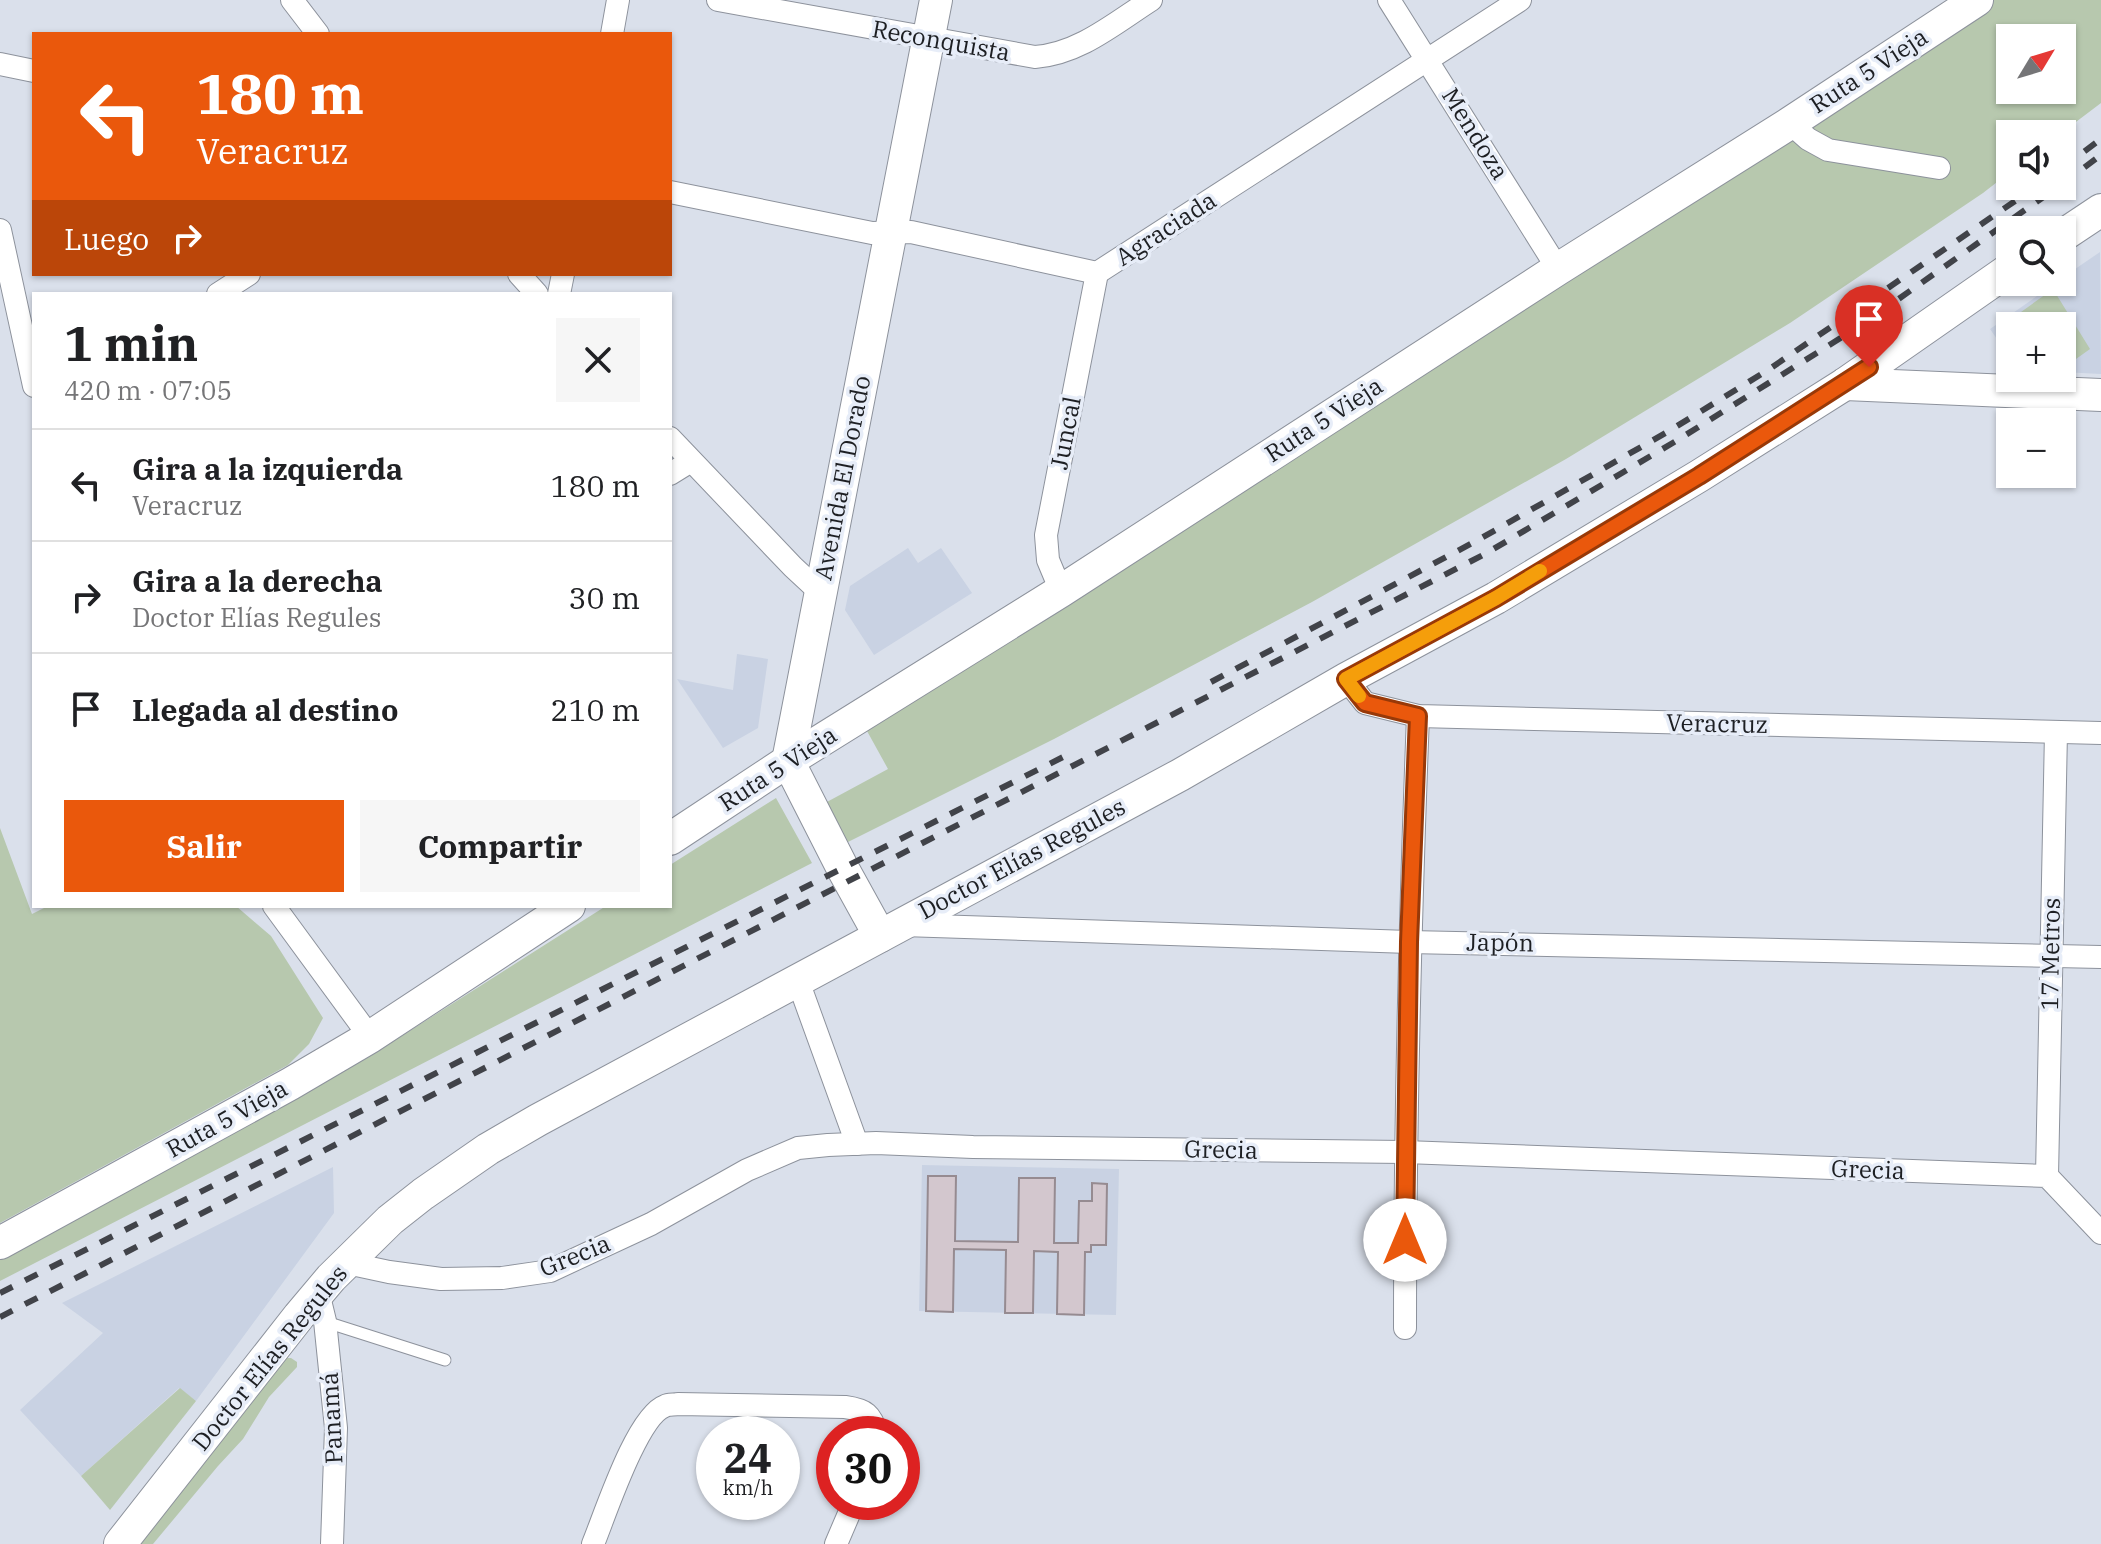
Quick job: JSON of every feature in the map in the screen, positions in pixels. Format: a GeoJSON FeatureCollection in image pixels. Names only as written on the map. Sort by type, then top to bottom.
{"type":"FeatureCollection","features":[{"type":"Feature","properties":{"kind":"street"},"geometry":{"type":"LineString","coordinates":[[292,0],[316,32]]}},
{"type":"Feature","properties":{"kind":"street"},"geometry":{"type":"LineString","coordinates":[[612,32],[618,0]]}},
{"type":"Feature","properties":{"kind":"street","name":"Reconquista"},"geometry":{"type":"LineString","coordinates":[[718,0],[1035,57],[1068,51],[1151,0]]}},
{"type":"Feature","properties":{"kind":"street","name":"Avenida El Dorado"},"geometry":{"type":"LineString","coordinates":[[788,761],[936,0]]}},
{"type":"Feature","properties":{"kind":"street","name":"Mendoza"},"geometry":{"type":"LineString","coordinates":[[1389,0],[1558,269]]}},
{"type":"Feature","properties":{"kind":"street","name":"Agraciada"},"geometry":{"type":"LineString","coordinates":[[672,192],[872,233],[911,232],[1097,273],[1520,0]]}},
{"type":"Feature","properties":{"kind":"street","name":"Ruta 5 Vieja"},"geometry":{"type":"LineString","coordinates":[[672,838],[788,761],[1061,591],[1977,0]]}},
{"type":"Feature","properties":{"kind":"street"},"geometry":{"type":"LineString","coordinates":[[0,64],[32,71]]}},
{"type":"Feature","properties":{"kind":"street"},"geometry":{"type":"LineString","coordinates":[[1790,123],[1808,139],[1828,150],[1939,168]]}},
{"type":"Feature","properties":{"kind":"street"},"geometry":{"type":"LineString","coordinates":[[2076,227],[2101,210]]}},
{"type":"Feature","properties":{"kind":"street"},"geometry":{"type":"LineString","coordinates":[[0,230],[32,377]]}},
{"type":"Feature","properties":{"kind":"street","name":"Juncal"},"geometry":{"type":"LineString","coordinates":[[1061,591],[1048,560],[1046,535],[1097,273]]}},
{"type":"Feature","properties":{"kind":"street"},"geometry":{"type":"LineString","coordinates":[[221,292],[246,276]]}},
{"type":"Feature","properties":{"kind":"street"},"geometry":{"type":"LineString","coordinates":[[521,276],[535,292]]}},
{"type":"Feature","properties":{"kind":"street","name":"Doctor Elías Regules"},"geometry":{"type":"LineString","coordinates":[[120,1544],[322,1307],[347,1263],[390,1220],[445,1177],[538,1120],[1180,775],[1346,679],[1496,598],[1845,384],[1996,279]]}},
{"type":"Feature","properties":{"kind":"street"},"geometry":{"type":"LineString","coordinates":[[1845,384],[2101,395]]}},
{"type":"Feature","properties":{"kind":"street"},"geometry":{"type":"LineString","coordinates":[[672,440],[821,593]]}},
{"type":"Feature","properties":{"kind":"street"},"geometry":{"type":"LineString","coordinates":[[672,473],[691,461]]}},
{"type":"Feature","properties":{"kind":"street","name":"Veracruz"},"geometry":{"type":"LineString","coordinates":[[1346,679],[1365,703],[1418,716],[2101,733]]}},
{"type":"Feature","properties":{"kind":"street"},"geometry":{"type":"LineString","coordinates":[[1405,1328],[1409,942],[1418,716]]}},
{"type":"Feature","properties":{"kind":"street","name":"17 Metros"},"geometry":{"type":"LineString","coordinates":[[2047,1176],[2056,732]]}},
{"type":"Feature","properties":{"kind":"street"},"geometry":{"type":"LineString","coordinates":[[788,761],[843,869],[890,930]]}},
{"type":"Feature","properties":{"kind":"street"},"geometry":{"type":"LineString","coordinates":[[275,908],[370,1037]]}},
{"type":"Feature","properties":{"kind":"street","name":"Ruta 5 Vieja"},"geometry":{"type":"LineString","coordinates":[[0,1243],[370,1037],[566,908]]}},
{"type":"Feature","properties":{"kind":"street","name":"Japón"},"geometry":{"type":"LineString","coordinates":[[890,930],[2101,957]]}},
{"type":"Feature","properties":{"kind":"street"},"geometry":{"type":"LineString","coordinates":[[798,981],[857,1144]]}},
{"type":"Feature","properties":{"kind":"street","name":"Grecia"},"geometry":{"type":"LineString","coordinates":[[347,1263],[441,1279],[502,1278],[550,1271],[651,1224],[747,1170],[798,1148],[857,1144],[1405,1152],[2047,1176]]}},
{"type":"Feature","properties":{"kind":"street"},"geometry":{"type":"LineString","coordinates":[[2047,1176],[2101,1233]]}},
{"type":"Feature","properties":{"kind":"street","name":"Panamá"},"geometry":{"type":"LineString","coordinates":[[322,1307],[336,1428],[332,1544]]}},
{"type":"Feature","properties":{"kind":"street"},"geometry":{"type":"LineString","coordinates":[[593,1544],[635,1440],[652,1416],[664,1406],[845,1407],[860,1409],[866,1416]]}},
{"type":"Feature","properties":{"kind":"street"},"geometry":{"type":"LineString","coordinates":[[836,1544],[846,1520]]}},
{"type":"Feature","properties":{"kind":"lane"},"geometry":{"type":"LineString","coordinates":[[322,1307],[445,1360]]}},
{"type":"Feature","properties":{"kind":"shaded area"},"geometry":{"type":"Polygon","coordinates":[[[2100,252],[2101,374],[2076,373],[2076,312],[2014,312],[2037,296],[2076,296],[2076,268],[2100,252]]]}},
{"type":"Feature","properties":{"kind":"shaded area"},"geometry":{"type":"Polygon","coordinates":[[[908,548],[918,563],[941,548],[972,593],[874,655],[845,610],[850,586],[908,548]]]}},
{"type":"Feature","properties":{"kind":"shaded area"},"geometry":{"type":"Polygon","coordinates":[[[737,654],[768,659],[758,728],[723,748],[677,679],[733,690],[737,654]]]}},
{"type":"Feature","properties":{"kind":"shaded area"},"geometry":{"type":"Polygon","coordinates":[[[922,1165],[1119,1169],[1116,1315],[919,1311],[922,1165]]]}},
{"type":"Feature","properties":{"kind":"shaded area"},"geometry":{"type":"Polygon","coordinates":[[[333,1167],[334,1213],[196,1401],[179,1388],[81,1476],[20,1410],[103,1333],[62,1303],[333,1167]]]}},
{"type":"Feature","properties":{"kind":"green space"},"geometry":{"type":"Polygon","coordinates":[[[1988,0],[2101,0],[2101,103],[2076,122],[1996,120],[1996,183],[1790,323],[1566,459],[1312,602],[1054,739],[848,842],[825,803],[888,769],[867,731],[1988,0]]]}},
{"type":"Feature","properties":{"kind":"green space"},"geometry":{"type":"Polygon","coordinates":[[[2043,296],[2057,296],[2067,312],[2021,312],[2043,296]]]}},
{"type":"Feature","properties":{"kind":"green space"},"geometry":{"type":"Polygon","coordinates":[[[2076,326],[2090,349],[2076,359],[2076,326]]]}},
{"type":"Feature","properties":{"kind":"green space"},"geometry":{"type":"Polygon","coordinates":[[[776,798],[812,863],[0,1281],[0,1257],[367,1058],[603,908],[672,908],[672,864],[776,798]]]}},
{"type":"Feature","properties":{"kind":"green space"},"geometry":{"type":"Polygon","coordinates":[[[0,828],[32,914],[44,908],[238,908],[271,936],[323,1018],[309,1044],[288,1065],[0,1223],[0,828]]]}},
{"type":"Feature","properties":{"kind":"green space"},"geometry":{"type":"Polygon","coordinates":[[[283,1358],[291,1358],[297,1362],[297,1367],[269,1397],[243,1439],[153,1544],[132,1544],[283,1358]]]}},
{"type":"Feature","properties":{"kind":"green space"},"geometry":{"type":"Polygon","coordinates":[[[180,1388],[196,1401],[110,1510],[81,1476],[180,1388]]]}},
{"type":"Feature","properties":{"kind":"building"},"geometry":{"type":"Polygon","coordinates":[[[928,1176],[956,1176],[955,1241],[1018,1242],[1019,1178],[1055,1178],[1054,1243],[1078,1243],[1079,1201],[1092,1201],[1092,1183],[1107,1184],[1106,1245],[1091,1245],[1091,1252],[1085,1252],[1084,1315],[1057,1314],[1058,1252],[1034,1251],[1033,1313],[1005,1313],[1006,1250],[954,1249],[953,1312],[926,1311],[928,1176]]]}},
{"type":"Feature","properties":{"kind":"railway"},"geometry":{"type":"LineString","coordinates":[[2076,158],[2101,139]]}},
{"type":"Feature","properties":{"kind":"railway"},"geometry":{"type":"LineString","coordinates":[[2076,174],[2101,155]]}},
{"type":"Feature","properties":{"kind":"railway"},"geometry":{"type":"LineString","coordinates":[[1211,682],[1478,540],[1669,431],[1768,370],[2017,200]]}},
{"type":"Feature","properties":{"kind":"railway"},"geometry":{"type":"LineString","coordinates":[[0,1317],[1485,554],[1676,441],[1863,324],[2039,200]]}},
{"type":"Feature","properties":{"kind":"railway"},"geometry":{"type":"LineString","coordinates":[[0,1293],[1075,751]]}},
{"type":"Feature","properties":{"kind":"slow traffic"},"geometry":{"type":"LineString","coordinates":[[1359,696],[1346,679],[1540,571]]}},
{"type":"Feature","properties":{"kind":"route"},"geometry":{"type":"LineString","coordinates":[[1405,1240],[1409,942],[1418,716],[1365,703],[1346,679],[1496,598],[1699,476],[1869,367]]}}]}
